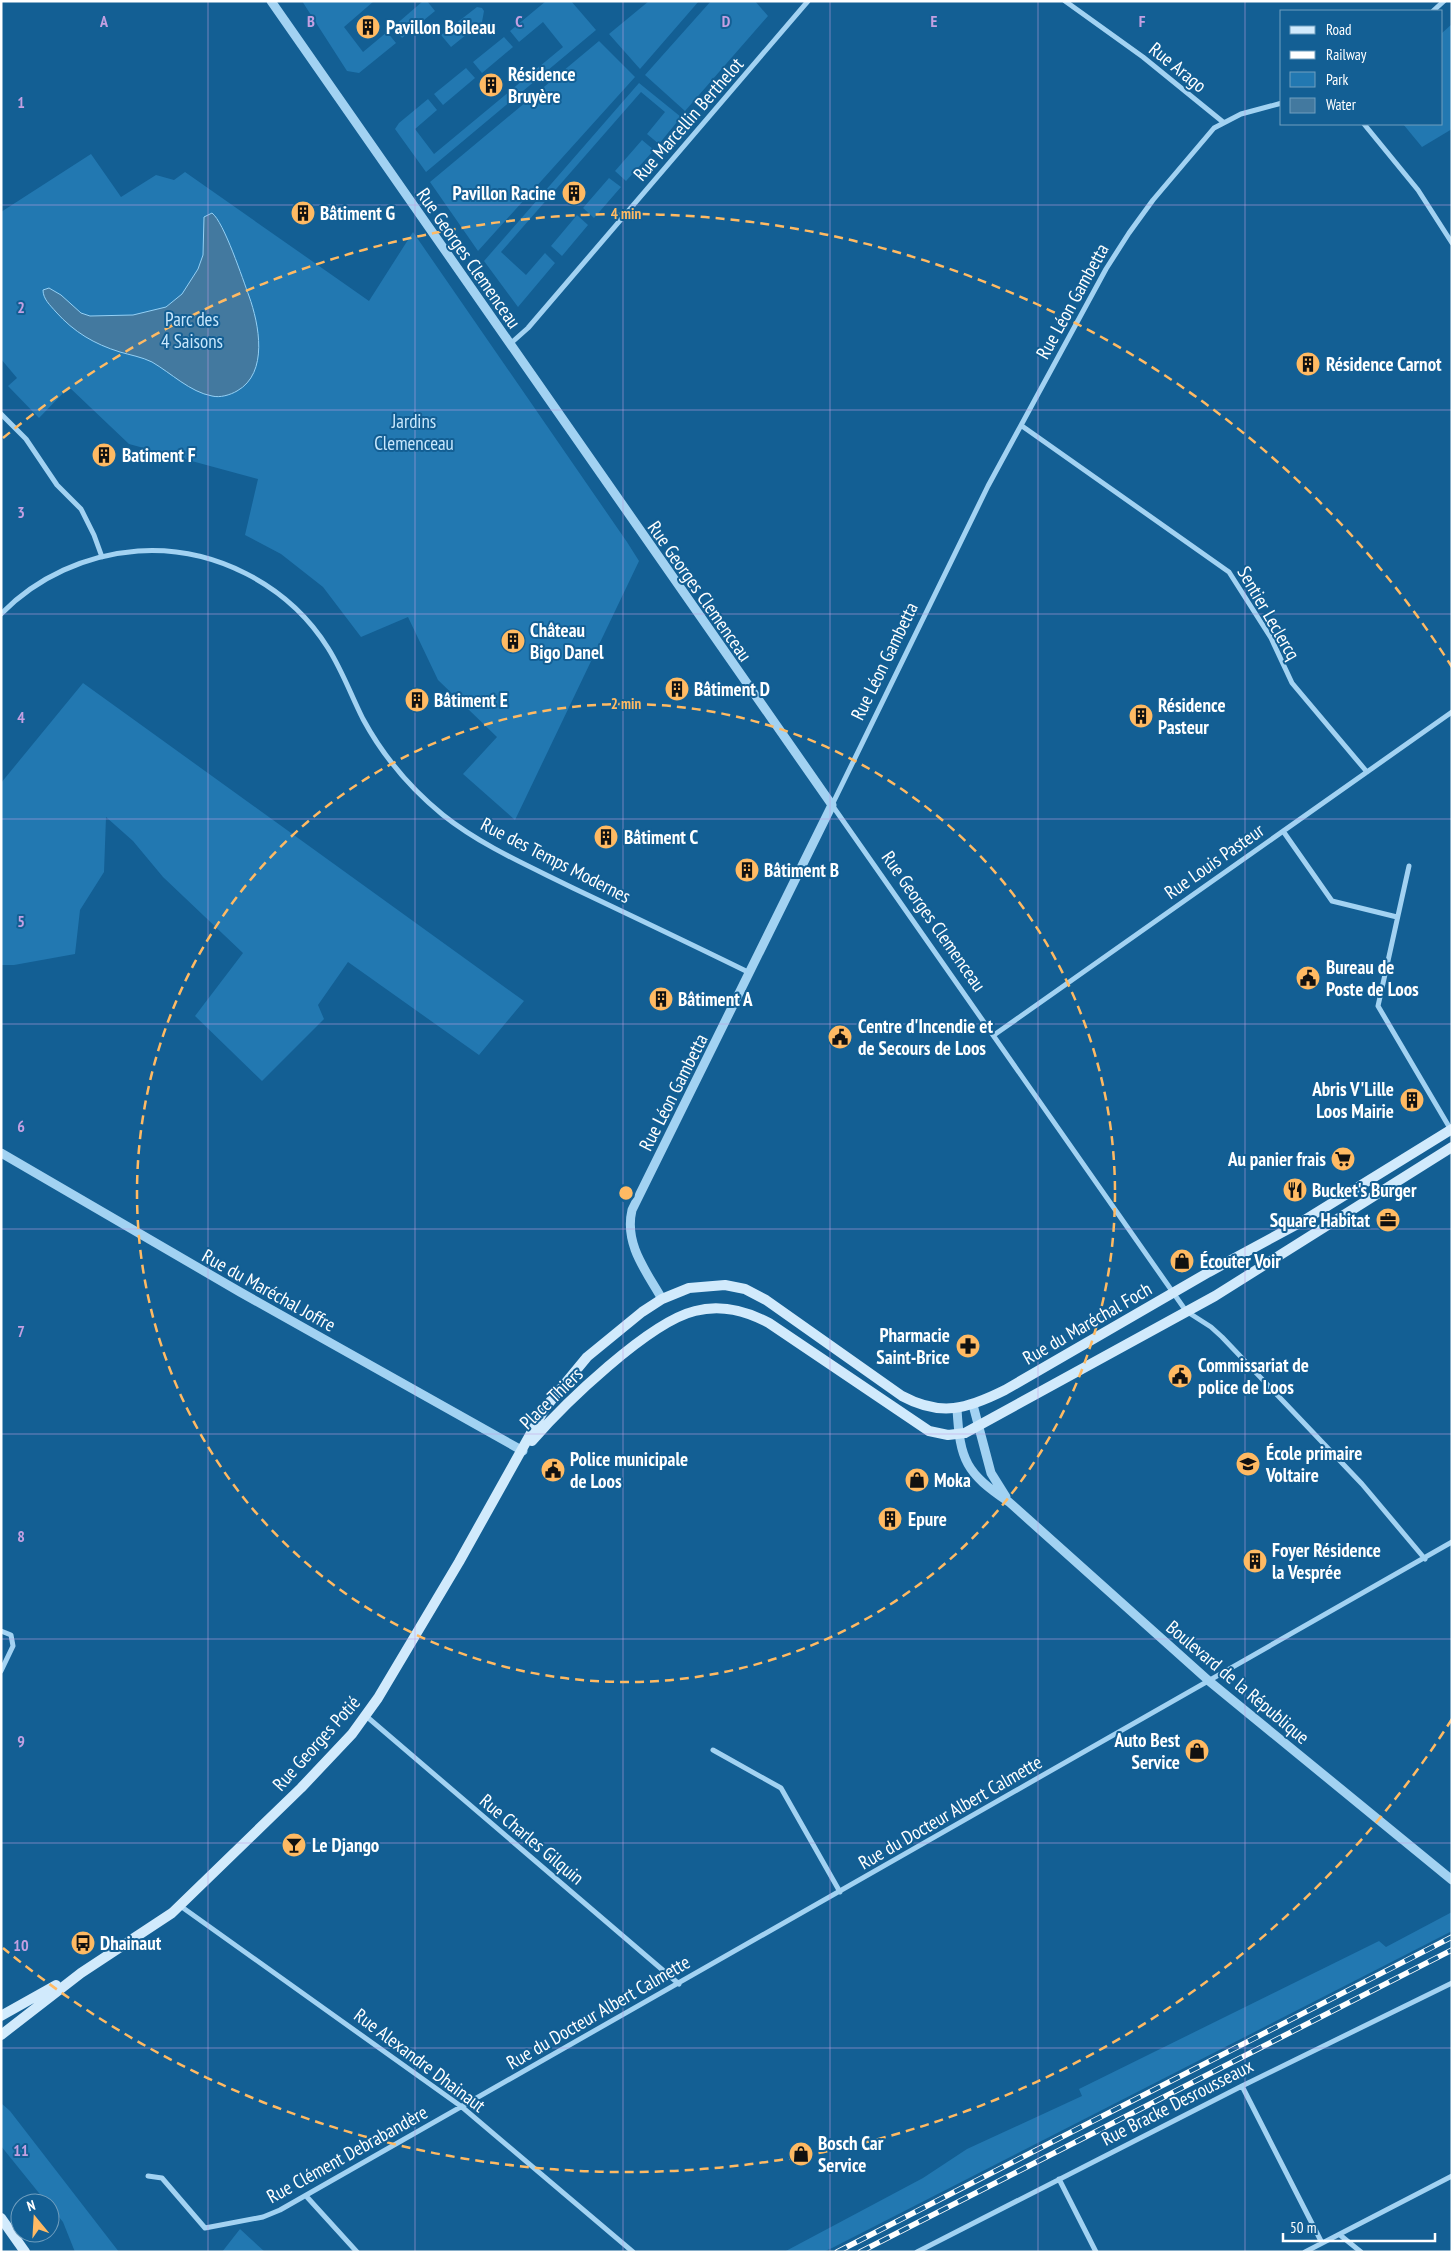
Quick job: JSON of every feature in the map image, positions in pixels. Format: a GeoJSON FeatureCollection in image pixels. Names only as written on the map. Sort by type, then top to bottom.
{"type":"FeatureCollection","features":[{"type":"Feature","properties":{"kind":"main road","name":"Rue du Maréchal Foch"},"geometry":{"type":"LineString","coordinates":[[736,1287],[766,1300],[902,1396],[928,1407],[957,1410],[973,1405],[1005,1390],[1303,1221],[1452,1130]]}},
{"type":"Feature","properties":{"kind":"main road","name":"Rue du Maréchal Foch"},"geometry":{"type":"LineString","coordinates":[[750,1314],[781,1330],[929,1431],[942,1435],[958,1435],[980,1426],[1230,1287],[1452,1147]]}},
{"type":"Feature","properties":{"kind":"main road","name":"Place Thiers"},"geometry":{"type":"LineString","coordinates":[[523,1451],[544,1408],[573,1372],[602,1344],[662,1298],[703,1285],[736,1287]]}},
{"type":"Feature","properties":{"kind":"main road","name":"Place Thiers"},"geometry":{"type":"LineString","coordinates":[[523,1451],[569,1402],[637,1344],[666,1323],[688,1312],[703,1309],[724,1308],[750,1314]]}},
{"type":"Feature","properties":{"kind":"main road","name":"Rue Georges Potié"},"geometry":{"type":"LineString","coordinates":[[1,2035],[81,1973],[156,1924],[179,1905],[301,1788],[352,1734],[366,1716],[523,1451]]}},
{"type":"Feature","properties":{"kind":"main road","name":"Rue Georges Potié"},"geometry":{"type":"LineString","coordinates":[[1,2016],[81,1973]]}},
{"type":"Feature","properties":{"kind":"main road"},"geometry":{"type":"LineString","coordinates":[[1,2218],[25,2252]]}},
{"type":"Feature","properties":{"kind":"street","name":"Rue Marcellin Berthelot"},"geometry":{"type":"LineString","coordinates":[[509,344],[528,328],[808,1]]}},
{"type":"Feature","properties":{"kind":"street","name":"Rue Arago"},"geometry":{"type":"LineString","coordinates":[[1065,1],[1143,57],[1223,122]]}},
{"type":"Feature","properties":{"kind":"street"},"geometry":{"type":"LineString","coordinates":[[1434,10],[1444,1]]}},
{"type":"Feature","properties":{"kind":"street","name":"Rue Georges Clemenceau"},"geometry":{"type":"LineString","coordinates":[[275,4],[509,344],[1186,1311]]}},
{"type":"Feature","properties":{"kind":"street","name":"Rue Léon Gambetta"},"geometry":{"type":"LineString","coordinates":[[662,1298],[633,1245],[630,1228],[632,1210],[832,806],[962,536],[1106,269],[1129,234],[1206,135],[1223,122],[1241,114],[1280,104]]}},
{"type":"Feature","properties":{"kind":"street"},"geometry":{"type":"LineString","coordinates":[[1365,125],[1418,190],[1452,243]]}},
{"type":"Feature","properties":{"kind":"street"},"geometry":{"type":"LineString","coordinates":[[1,414],[26,439],[56,485],[80,509],[94,535],[102,557]]}},
{"type":"Feature","properties":{"kind":"street","name":"Sentier Leclercq"},"geometry":{"type":"LineString","coordinates":[[1022,426],[1224,566],[1233,577],[1271,638],[1280,661],[1297,690],[1367,772]]}},
{"type":"Feature","properties":{"kind":"street","name":"Rue des Temps Modernes"},"geometry":{"type":"LineString","coordinates":[[1,614],[20,596],[45,579],[102,557],[134,551],[170,551],[218,562],[268,585],[296,608],[318,633],[335,660],[363,718],[384,753],[414,789],[445,816],[504,854],[750,973]]}},
{"type":"Feature","properties":{"kind":"street","name":"Rue Louis Pasteur"},"geometry":{"type":"LineString","coordinates":[[994,1035],[1452,712]]}},
{"type":"Feature","properties":{"kind":"street"},"geometry":{"type":"LineString","coordinates":[[1283,831],[1332,901],[1397,917]]}},
{"type":"Feature","properties":{"kind":"street"},"geometry":{"type":"LineString","coordinates":[[1409,866],[1378,1006],[1452,1130]]}},
{"type":"Feature","properties":{"kind":"street","name":"Rue du Maréchal Joffre"},"geometry":{"type":"LineString","coordinates":[[1,1153],[240,1292],[523,1451]]}},
{"type":"Feature","properties":{"kind":"street"},"geometry":{"type":"LineString","coordinates":[[1186,1311],[1216,1331],[1362,1484],[1425,1558]]}},
{"type":"Feature","properties":{"kind":"street","name":"Boulevard de la République"},"geometry":{"type":"LineString","coordinates":[[973,1405],[991,1473],[1009,1502]]}},
{"type":"Feature","properties":{"kind":"street","name":"Boulevard de la République"},"geometry":{"type":"LineString","coordinates":[[957,1410],[958,1435],[968,1467],[988,1487],[1009,1502],[1209,1681],[1452,1880]]}},
{"type":"Feature","properties":{"kind":"street","name":"Rue du Docteur Albert Calmette"},"geometry":{"type":"LineString","coordinates":[[462,2107],[1452,1542]]}},
{"type":"Feature","properties":{"kind":"street"},"geometry":{"type":"LineString","coordinates":[[1,1630],[11,1635],[13,1646],[1,1671]]}},
{"type":"Feature","properties":{"kind":"street","name":"Rue Charles Gilquin"},"geometry":{"type":"LineString","coordinates":[[366,1716],[679,1984]]}},
{"type":"Feature","properties":{"kind":"street"},"geometry":{"type":"LineString","coordinates":[[713,1750],[780,1788],[840,1892]]}},
{"type":"Feature","properties":{"kind":"street","name":"Rue Alexandre Dhainaut"},"geometry":{"type":"LineString","coordinates":[[179,1905],[462,2107],[633,2252]]}},
{"type":"Feature","properties":{"kind":"street","name":"Rue Bracke Desrousseaux"},"geometry":{"type":"LineString","coordinates":[[917,2252],[1242,2086],[1452,1983]]}},
{"type":"Feature","properties":{"kind":"street"},"geometry":{"type":"LineString","coordinates":[[1242,2086],[1322,2243]]}},
{"type":"Feature","properties":{"kind":"street","name":"Rue Clément Debrabandère"},"geometry":{"type":"LineString","coordinates":[[148,2176],[162,2178],[205,2228],[263,2217],[307,2197],[462,2107]]}},
{"type":"Feature","properties":{"kind":"street"},"geometry":{"type":"LineString","coordinates":[[1305,2252],[1452,2176]]}},
{"type":"Feature","properties":{"kind":"street"},"geometry":{"type":"LineString","coordinates":[[1059,2179],[1096,2252]]}},
{"type":"Feature","properties":{"kind":"street"},"geometry":{"type":"LineString","coordinates":[[307,2197],[358,2252]]}},
{"type":"Feature","properties":{"kind":"street"},"geometry":{"type":"LineString","coordinates":[[1340,2235],[1361,2252]]}},
{"type":"Feature","properties":{"kind":"green space"},"geometry":{"type":"Polygon","coordinates":[[[302,1],[374,1],[344,27],[363,52],[387,32],[396,43],[359,73],[347,71],[302,1]]]}},
{"type":"Feature","properties":{"kind":"green space"},"geometry":{"type":"Polygon","coordinates":[[[423,1],[427,1],[435,11],[402,38],[393,27],[423,1]]]}},
{"type":"Feature","properties":{"kind":"green space"},"geometry":{"type":"Polygon","coordinates":[[[546,1],[571,1],[596,30],[426,172],[395,129],[399,123],[428,99],[437,110],[415,129],[434,154],[563,47],[543,22],[519,42],[510,31],[546,1]]]}},
{"type":"Feature","properties":{"kind":"green space"},"geometry":{"type":"Polygon","coordinates":[[[649,1],[699,1],[640,69],[609,34],[649,1]]]}},
{"type":"Feature","properties":{"kind":"green space"},"geometry":{"type":"Polygon","coordinates":[[[711,1],[755,1],[768,16],[685,111],[645,75],[711,1]]]}},
{"type":"Feature","properties":{"kind":"green space"},"geometry":{"type":"Polygon","coordinates":[[[477,7],[482,8],[484,11],[482,22],[451,47],[441,35],[477,7]]]}},
{"type":"Feature","properties":{"kind":"green space"},"geometry":{"type":"Polygon","coordinates":[[[1452,24],[1452,129],[1422,147],[1404,125],[1443,125],[1443,32],[1452,24]]]}},
{"type":"Feature","properties":{"kind":"green space"},"geometry":{"type":"Polygon","coordinates":[[[504,37],[513,47],[482,73],[473,62],[504,37]]]}},
{"type":"Feature","properties":{"kind":"green space"},"geometry":{"type":"Polygon","coordinates":[[[599,41],[635,77],[478,251],[430,182],[599,41]]]}},
{"type":"Feature","properties":{"kind":"green space"},"geometry":{"type":"Polygon","coordinates":[[[466,68],[475,78],[443,105],[434,94],[466,68]]]}},
{"type":"Feature","properties":{"kind":"green space"},"geometry":{"type":"Polygon","coordinates":[[[639,83],[681,117],[659,144],[647,134],[665,112],[641,92],[501,252],[526,275],[545,253],[555,263],[518,307],[484,261],[639,83]]]}},
{"type":"Feature","properties":{"kind":"green space"},"geometry":{"type":"Polygon","coordinates":[[[642,140],[654,150],[626,181],[615,171],[642,140]]]}},
{"type":"Feature","properties":{"kind":"green space"},"geometry":{"type":"Polygon","coordinates":[[[91,154],[121,197],[156,175],[174,180],[185,172],[369,301],[413,232],[627,542],[639,561],[515,820],[463,774],[497,737],[438,680],[408,617],[361,637],[323,587],[281,554],[245,535],[258,479],[129,444],[69,387],[39,418],[8,386],[17,378],[1,359],[1,212],[91,154]]]}},
{"type":"Feature","properties":{"kind":"green space"},"geometry":{"type":"Polygon","coordinates":[[[609,178],[621,187],[594,218],[583,208],[609,178]]]}},
{"type":"Feature","properties":{"kind":"green space"},"geometry":{"type":"Polygon","coordinates":[[[577,215],[588,225],[562,256],[551,246],[577,215]]]}},
{"type":"Feature","properties":{"kind":"green space"},"geometry":{"type":"Polygon","coordinates":[[[83,683],[524,1001],[479,1055],[348,962],[318,1005],[324,1019],[262,1081],[195,1016],[243,953],[163,877],[133,841],[106,817],[104,872],[80,910],[75,954],[14,965],[1,965],[1,783],[83,683]]]}},
{"type":"Feature","properties":{"kind":"green space"},"geometry":{"type":"Polygon","coordinates":[[[1452,1912],[1452,1931],[832,2248],[823,2252],[784,2252],[923,2178],[967,2149],[1082,2096],[1079,2089],[1379,1941],[1386,1947],[1452,1912]]]}},
{"type":"Feature","properties":{"kind":"green space"},"geometry":{"type":"Polygon","coordinates":[[[1,2103],[10,2111],[119,2252],[75,2252],[60,2218],[60,2193],[39,2193],[1,2146],[1,2103]]]}},
{"type":"Feature","properties":{"kind":"green space"},"geometry":{"type":"Polygon","coordinates":[[[240,2229],[265,2252],[222,2252],[240,2229]]]}},
{"type":"Feature","properties":{"kind":"water"},"geometry":{"type":"Polygon","coordinates":[[[212,213],[222,228],[238,265],[253,307],[258,334],[259,347],[254,372],[247,383],[237,391],[218,397],[204,394],[196,391],[152,362],[111,349],[93,341],[70,326],[49,304],[43,293],[43,290],[49,288],[61,295],[81,313],[90,316],[133,315],[166,307],[182,294],[198,269],[203,255],[204,217],[212,213]]]}},
{"type":"Feature","properties":{"kind":"railway"},"geometry":{"type":"LineString","coordinates":[[837,2252],[1452,1937]]}},
{"type":"Feature","properties":{"kind":"railway"},"geometry":{"type":"LineString","coordinates":[[860,2252],[1452,1950]]}},
{"type":"Feature","properties":{"kind":"place","name":"Pavillon Boileau"},"geometry":{"type":"Point","coordinates":[368,27]}},
{"type":"Feature","properties":{"kind":"place","name":"Résidence Bruyère"},"geometry":{"type":"Point","coordinates":[491,85]}},
{"type":"Feature","properties":{"kind":"place","name":"Pavillon Racine"},"geometry":{"type":"Point","coordinates":[574,193]}},
{"type":"Feature","properties":{"kind":"place","name":"Bâtiment G"},"geometry":{"type":"Point","coordinates":[303,213]}},
{"type":"Feature","properties":{"kind":"place","name":"Résidence Carnot"},"geometry":{"type":"Point","coordinates":[1308,364]}},
{"type":"Feature","properties":{"kind":"place","name":"Batiment F"},"geometry":{"type":"Point","coordinates":[104,455]}},
{"type":"Feature","properties":{"kind":"place","name":"Château Bigo Danel"},"geometry":{"type":"Point","coordinates":[513,641]}},
{"type":"Feature","properties":{"kind":"place","name":"Bâtiment D"},"geometry":{"type":"Point","coordinates":[677,689]}},
{"type":"Feature","properties":{"kind":"place","name":"Bâtiment E"},"geometry":{"type":"Point","coordinates":[417,700]}},
{"type":"Feature","properties":{"kind":"place","name":"Résidence Pasteur"},"geometry":{"type":"Point","coordinates":[1141,716]}},
{"type":"Feature","properties":{"kind":"place","name":"Bâtiment C"},"geometry":{"type":"Point","coordinates":[606,837]}},
{"type":"Feature","properties":{"kind":"place","name":"Bâtiment B"},"geometry":{"type":"Point","coordinates":[747,870]}},
{"type":"Feature","properties":{"kind":"place","name":"Bureau de Poste de Loos"},"geometry":{"type":"Point","coordinates":[1308,978]}},
{"type":"Feature","properties":{"kind":"place","name":"Bâtiment A"},"geometry":{"type":"Point","coordinates":[661,999]}},
{"type":"Feature","properties":{"kind":"place","name":"Centre d'Incendie et de Secours de Loos"},"geometry":{"type":"Point","coordinates":[840,1037]}},
{"type":"Feature","properties":{"kind":"place","name":"Abris V'Lille Loos Mairie"},"geometry":{"type":"Point","coordinates":[1412,1100]}},
{"type":"Feature","properties":{"kind":"place","name":"Au panier frais"},"geometry":{"type":"Point","coordinates":[1343,1159]}},
{"type":"Feature","properties":{"kind":"place","name":"Bucket's Burger"},"geometry":{"type":"Point","coordinates":[1295,1190]}},
{"type":"Feature","properties":{"kind":"place","name":"Square Habitat"},"geometry":{"type":"Point","coordinates":[1388,1220]}},
{"type":"Feature","properties":{"kind":"place","name":"Écouter Voir"},"geometry":{"type":"Point","coordinates":[1182,1261]}},
{"type":"Feature","properties":{"kind":"place","name":"Pharmacie Saint-Brice"},"geometry":{"type":"Point","coordinates":[968,1346]}},
{"type":"Feature","properties":{"kind":"place","name":"Commissariat de police de Loos"},"geometry":{"type":"Point","coordinates":[1180,1376]}},
{"type":"Feature","properties":{"kind":"place","name":"École primaire Voltaire"},"geometry":{"type":"Point","coordinates":[1248,1464]}},
{"type":"Feature","properties":{"kind":"place","name":"Police municipale de Loos"},"geometry":{"type":"Point","coordinates":[553,1470]}},
{"type":"Feature","properties":{"kind":"place","name":"Moka"},"geometry":{"type":"Point","coordinates":[917,1480]}},
{"type":"Feature","properties":{"kind":"place","name":"Epure"},"geometry":{"type":"Point","coordinates":[890,1519]}},
{"type":"Feature","properties":{"kind":"place","name":"Foyer Résidence la Vesprée"},"geometry":{"type":"Point","coordinates":[1255,1561]}},
{"type":"Feature","properties":{"kind":"place","name":"Auto Best Service"},"geometry":{"type":"Point","coordinates":[1197,1751]}},
{"type":"Feature","properties":{"kind":"place","name":"Le Django"},"geometry":{"type":"Point","coordinates":[294,1845]}},
{"type":"Feature","properties":{"kind":"place","name":"Dhainaut"},"geometry":{"type":"Point","coordinates":[83,1943]}},
{"type":"Feature","properties":{"kind":"place","name":"Bosch Car Service"},"geometry":{"type":"Point","coordinates":[801,2154]}},
{"type":"Feature","properties":{"kind":"park label","name":"Parc des 4 Saisons"},"geometry":{"type":"Point","coordinates":[192,330]}},
{"type":"Feature","properties":{"kind":"park label","name":"Jardins Clemenceau"},"geometry":{"type":"Point","coordinates":[414,432]}}]}
